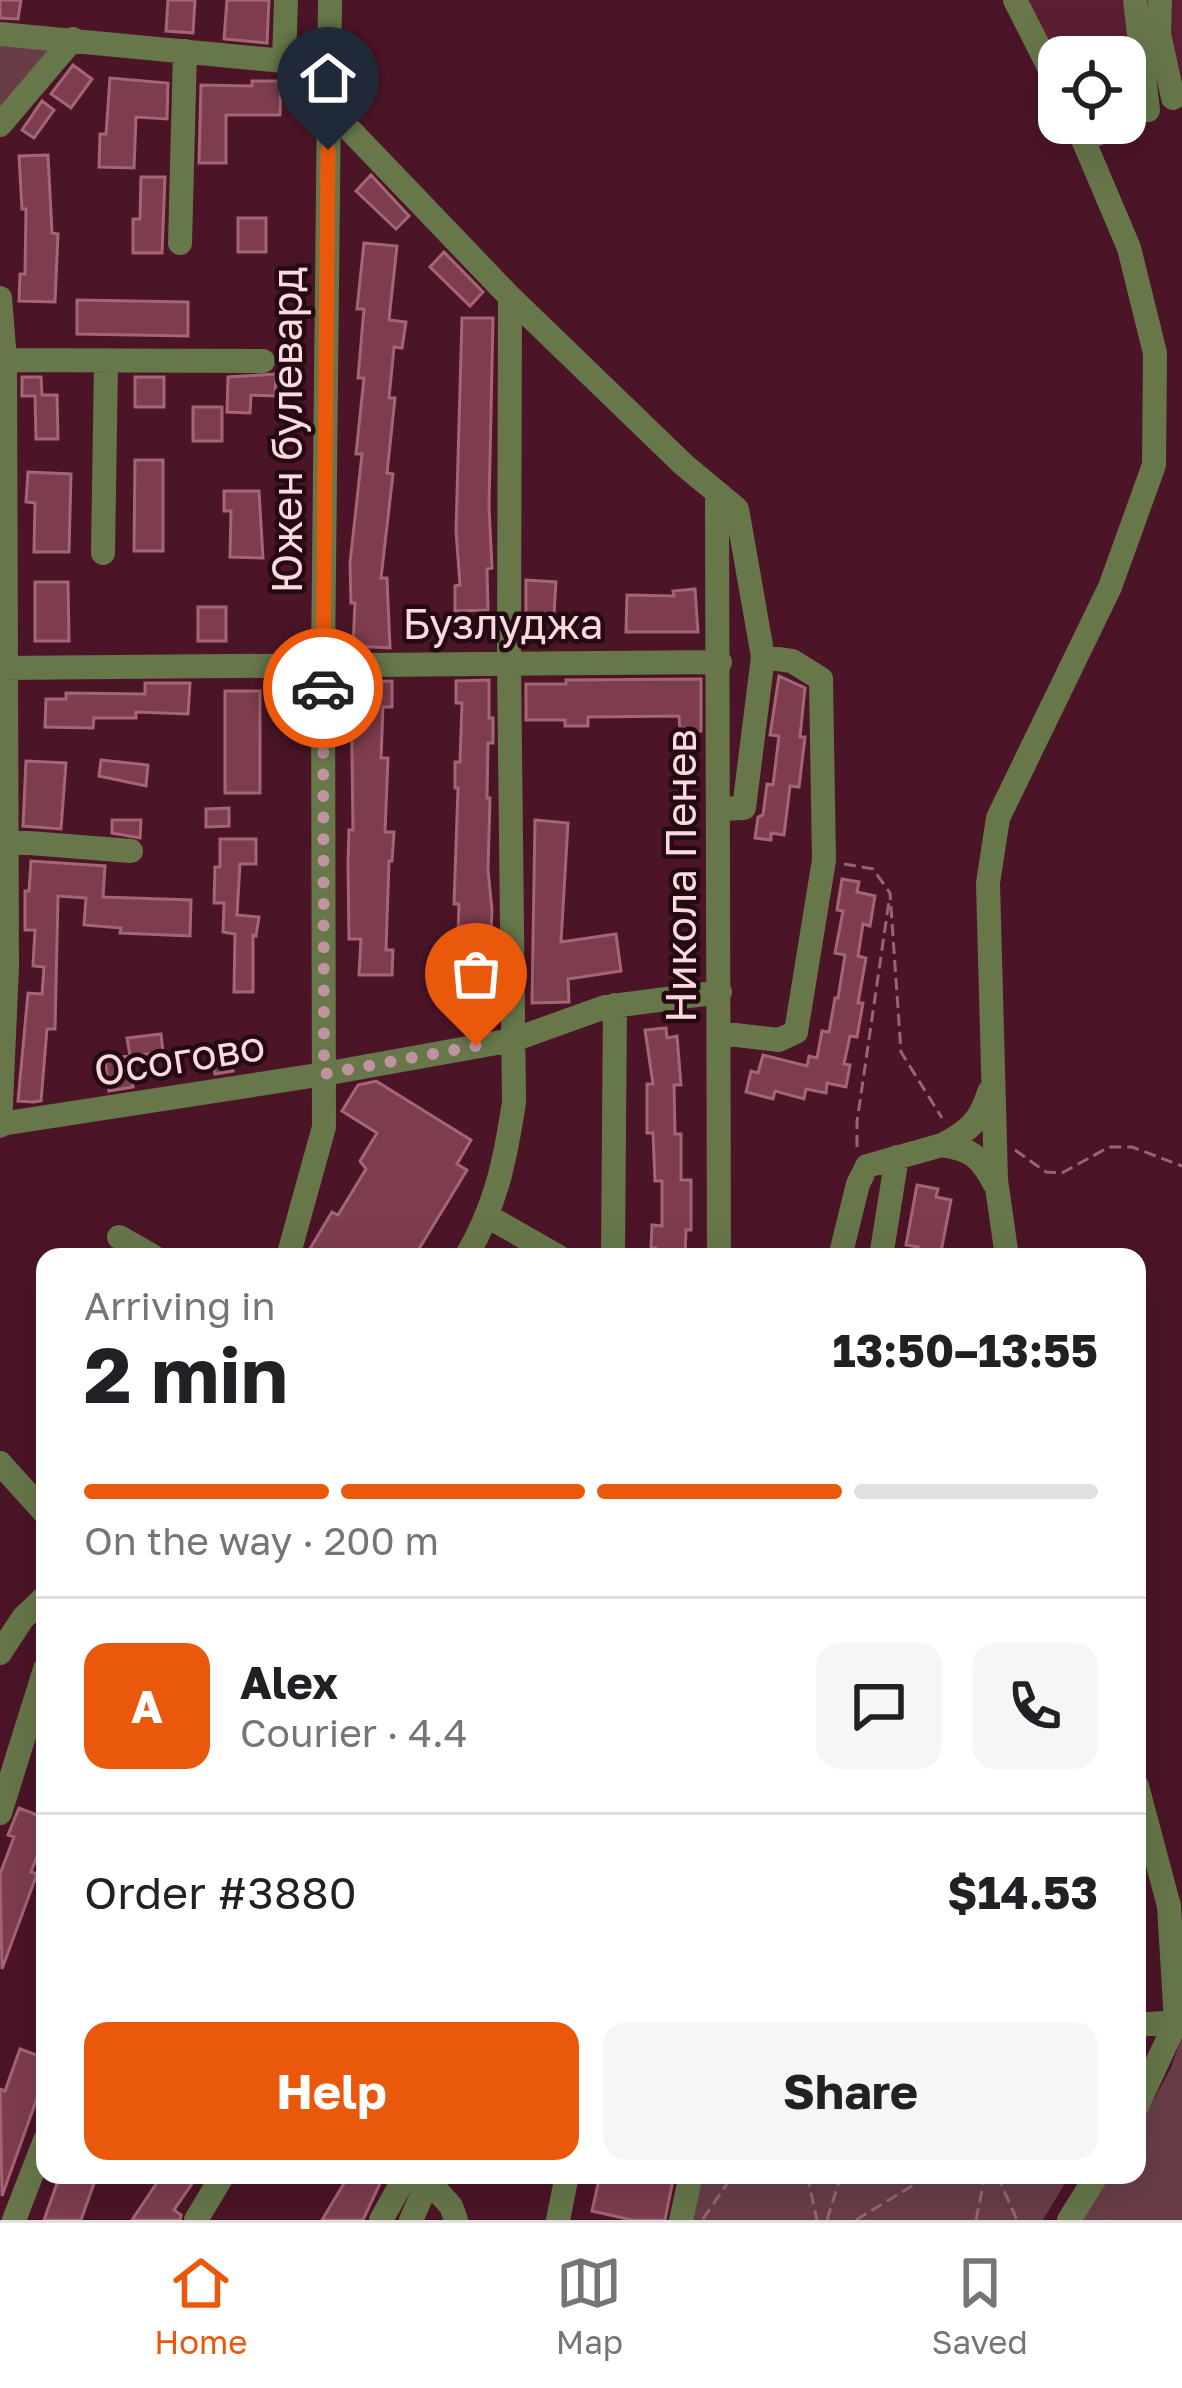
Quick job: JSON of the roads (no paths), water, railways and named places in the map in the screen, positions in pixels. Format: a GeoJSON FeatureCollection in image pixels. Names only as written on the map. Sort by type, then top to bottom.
{"type":"FeatureCollection","features":[{"type":"Feature","properties":{"kind":"street"},"geometry":{"type":"LineString","coordinates":[[284,61],[286,0]]}},
{"type":"Feature","properties":{"kind":"street","name":"Южен булевард"},"geometry":{"type":"LineString","coordinates":[[290,1248],[324,1127],[330,0]]}},
{"type":"Feature","properties":{"kind":"street"},"geometry":{"type":"LineString","coordinates":[[1015,0],[1038,45]]}},
{"type":"Feature","properties":{"kind":"street"},"geometry":{"type":"LineString","coordinates":[[1134,36],[1135,0]]}},
{"type":"Feature","properties":{"kind":"street"},"geometry":{"type":"LineString","coordinates":[[1146,112],[1178,98],[1160,34],[1160,0]]}},
{"type":"Feature","properties":{"kind":"street"},"geometry":{"type":"LineString","coordinates":[[0,34],[284,61],[510,296],[737,509],[764,657],[744,808],[719,809]]}},
{"type":"Feature","properties":{"kind":"street"},"geometry":{"type":"LineString","coordinates":[[0,125],[73,39]]}},
{"type":"Feature","properties":{"kind":"street"},"geometry":{"type":"LineString","coordinates":[[180,243],[185,51]]}},
{"type":"Feature","properties":{"kind":"street"},"geometry":{"type":"LineString","coordinates":[[1005,1248],[995,1133],[988,883],[998,818],[1110,587],[1154,465],[1155,353],[1129,248],[1085,144]]}},
{"type":"Feature","properties":{"kind":"street"},"geometry":{"type":"LineString","coordinates":[[471,1248],[489,1216],[504,1166],[514,1102],[510,296]]}},
{"type":"Feature","properties":{"kind":"street"},"geometry":{"type":"LineString","coordinates":[[0,298],[7,967],[0,1125]]}},
{"type":"Feature","properties":{"kind":"street"},"geometry":{"type":"LineString","coordinates":[[3,364],[263,361]]}},
{"type":"Feature","properties":{"kind":"street"},"geometry":{"type":"LineString","coordinates":[[103,553],[106,362]]}},
{"type":"Feature","properties":{"kind":"street","name":"Никола Пенев"},"geometry":{"type":"LineString","coordinates":[[717,495],[719,1248]]}},
{"type":"Feature","properties":{"kind":"street"},"geometry":{"type":"LineString","coordinates":[[719,1033],[779,1040],[796,1032],[824,860],[821,679],[792,661],[764,657]]}},
{"type":"Feature","properties":{"kind":"street","name":"Бузлуджа"},"geometry":{"type":"LineString","coordinates":[[3,668],[719,662]]}},
{"type":"Feature","properties":{"kind":"street"},"geometry":{"type":"LineString","coordinates":[[4,841],[131,851]]}},
{"type":"Feature","properties":{"kind":"street","name":"Осогово"},"geometry":{"type":"LineString","coordinates":[[0,1125],[514,1040],[615,1005],[719,992]]}},
{"type":"Feature","properties":{"kind":"street"},"geometry":{"type":"LineString","coordinates":[[614,1248],[615,1005]]}},
{"type":"Feature","properties":{"kind":"street"},"geometry":{"type":"LineString","coordinates":[[842,1248],[867,1166],[942,1145],[969,1129],[983,1114],[994,1072]]}},
{"type":"Feature","properties":{"kind":"street"},"geometry":{"type":"LineString","coordinates":[[942,1145],[969,1149],[983,1161],[998,1190]]}},
{"type":"Feature","properties":{"kind":"street"},"geometry":{"type":"LineString","coordinates":[[882,1248],[897,1157]]}},
{"type":"Feature","properties":{"kind":"street"},"geometry":{"type":"LineString","coordinates":[[489,1216],[544,1248]]}},
{"type":"Feature","properties":{"kind":"street"},"geometry":{"type":"LineString","coordinates":[[119,1237],[138,1248]]}},
{"type":"Feature","properties":{"kind":"street"},"geometry":{"type":"LineString","coordinates":[[0,1462],[36,1503]]}},
{"type":"Feature","properties":{"kind":"street"},"geometry":{"type":"LineString","coordinates":[[0,1652],[36,1606]]}},
{"type":"Feature","properties":{"kind":"street"},"geometry":{"type":"LineString","coordinates":[[0,1813],[36,1698]]}},
{"type":"Feature","properties":{"kind":"street"},"geometry":{"type":"LineString","coordinates":[[1146,1821],[1168,1906],[1176,2022],[1146,2087]]}},
{"type":"Feature","properties":{"kind":"street"},"geometry":{"type":"LineString","coordinates":[[1146,2025],[1176,2022]]}},
{"type":"Feature","properties":{"kind":"street"},"geometry":{"type":"LineString","coordinates":[[14,2220],[36,2163]]}},
{"type":"Feature","properties":{"kind":"street"},"geometry":{"type":"LineString","coordinates":[[196,2220],[218,2184]]}},
{"type":"Feature","properties":{"kind":"street"},"geometry":{"type":"LineString","coordinates":[[381,2220],[415,2184]]}},
{"type":"Feature","properties":{"kind":"street"},"geometry":{"type":"LineString","coordinates":[[411,2220],[420,2184]]}},
{"type":"Feature","properties":{"kind":"street"},"geometry":{"type":"LineString","coordinates":[[429,2184],[451,2206],[456,2220]]}},
{"type":"Feature","properties":{"kind":"street"},"geometry":{"type":"LineString","coordinates":[[557,2220],[565,2184]]}},
{"type":"Feature","properties":{"kind":"street"},"geometry":{"type":"LineString","coordinates":[[681,2220],[689,2184]]}},
{"type":"Feature","properties":{"kind":"street"},"geometry":{"type":"LineString","coordinates":[[1069,2220],[1091,2184]]}}]}
